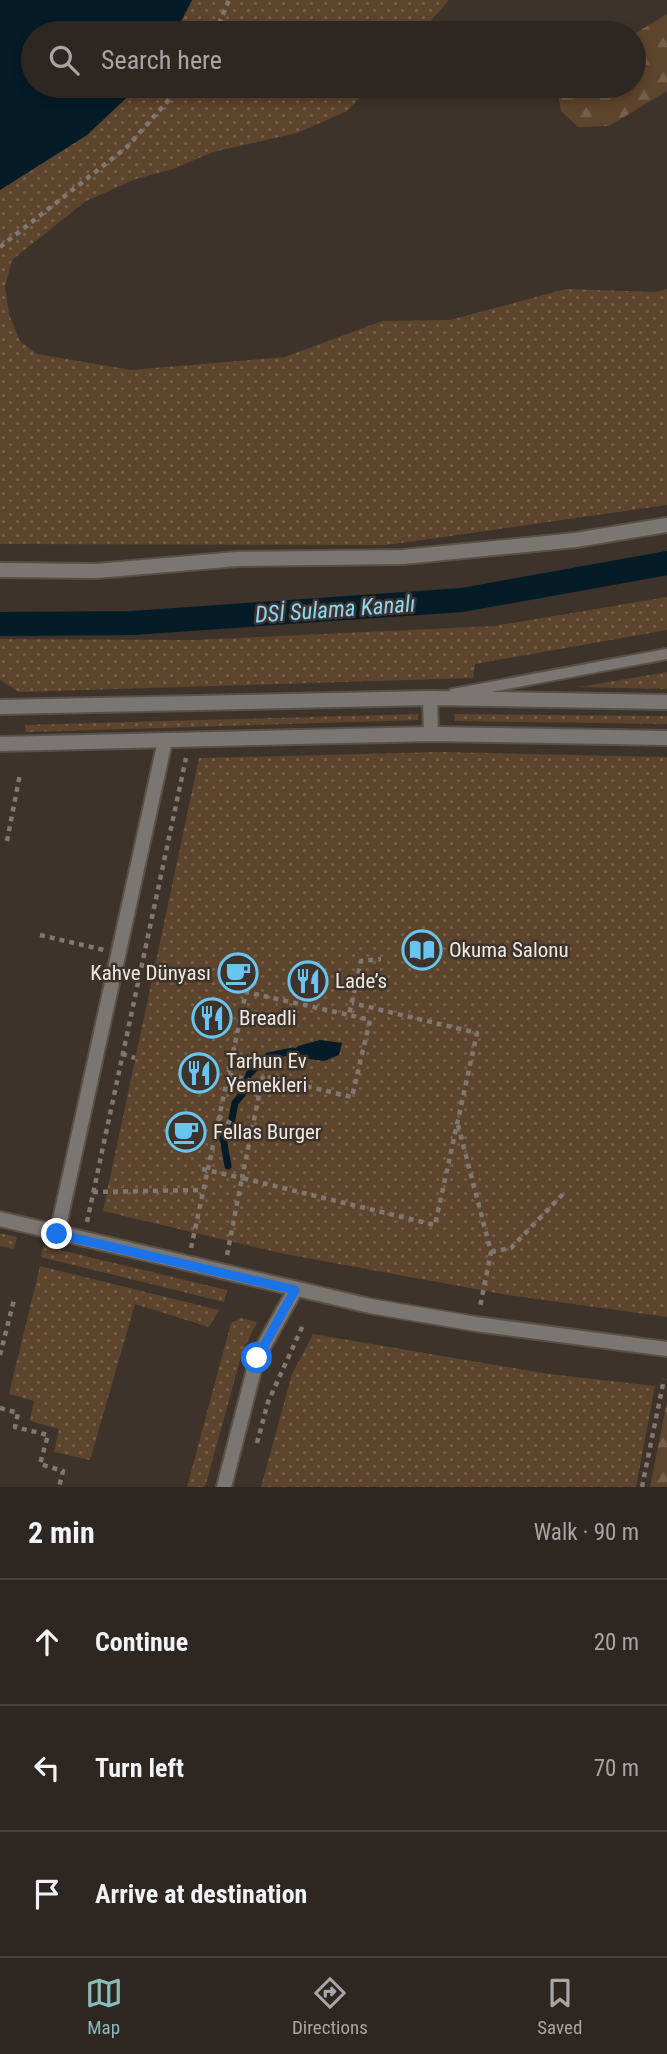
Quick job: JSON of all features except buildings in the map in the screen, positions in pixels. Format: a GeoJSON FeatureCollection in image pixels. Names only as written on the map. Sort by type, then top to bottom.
{"type":"FeatureCollection","features":[{"type":"Feature","properties":{"kind":"street"},"geometry":{"type":"LineString","coordinates":[[0,569],[96,571],[236,559],[403,558],[576,540],[667,526]]}},
{"type":"Feature","properties":{"kind":"street"},"geometry":{"type":"LineString","coordinates":[[0,706],[430,698],[667,702]]}},
{"type":"Feature","properties":{"kind":"street"},"geometry":{"type":"LineString","coordinates":[[430,698],[431,734]]}},
{"type":"Feature","properties":{"kind":"street"},"geometry":{"type":"LineString","coordinates":[[0,744],[431,734],[667,738]]}},
{"type":"Feature","properties":{"kind":"street"},"geometry":{"type":"LineString","coordinates":[[57,1234],[164,741]]}},
{"type":"Feature","properties":{"kind":"street"},"geometry":{"type":"LineString","coordinates":[[0,1219],[295,1290],[476,1324],[667,1349]]}},
{"type":"Feature","properties":{"kind":"street"},"geometry":{"type":"LineString","coordinates":[[224,1487],[257,1358],[295,1290]]}},
{"type":"Feature","properties":{"kind":"lane"},"geometry":{"type":"LineString","coordinates":[[430,698],[667,654]]}},
{"type":"Feature","properties":{"kind":"path"},"geometry":{"type":"LineString","coordinates":[[220,21],[229,0]]}},
{"type":"Feature","properties":{"kind":"path"},"geometry":{"type":"LineString","coordinates":[[0,247],[127,147],[170,98]]}},
{"type":"Feature","properties":{"kind":"path"},"geometry":{"type":"LineString","coordinates":[[84,1240],[190,740]]}},
{"type":"Feature","properties":{"kind":"path"},"geometry":{"type":"LineString","coordinates":[[7,841],[20,774]]}},
{"type":"Feature","properties":{"kind":"path"},"geometry":{"type":"LineString","coordinates":[[40,935],[119,953]]}},
{"type":"Feature","properties":{"kind":"path"},"geometry":{"type":"LineString","coordinates":[[349,1015],[361,961],[382,959]]}},
{"type":"Feature","properties":{"kind":"path"},"geometry":{"type":"LineString","coordinates":[[196,1226],[204,1169],[246,992],[370,1020],[352,1097],[263,1076],[232,1234]]}},
{"type":"Feature","properties":{"kind":"path"},"geometry":{"type":"LineString","coordinates":[[204,1169],[435,1225],[477,1033],[352,1003]]}},
{"type":"Feature","properties":{"kind":"path"},"geometry":{"type":"LineString","coordinates":[[122,1054],[135,1058]]}},
{"type":"Feature","properties":{"kind":"path"},"geometry":{"type":"LineString","coordinates":[[228,1074],[261,1084]]}},
{"type":"Feature","properties":{"kind":"path"},"geometry":{"type":"LineString","coordinates":[[218,1116],[251,1135]]}},
{"type":"Feature","properties":{"kind":"path"},"geometry":{"type":"LineString","coordinates":[[457,1123],[491,1252],[476,1324]]}},
{"type":"Feature","properties":{"kind":"path"},"geometry":{"type":"LineString","coordinates":[[93,1192],[202,1190]]}},
{"type":"Feature","properties":{"kind":"path"},"geometry":{"type":"LineString","coordinates":[[491,1252],[511,1248],[563,1194]]}},
{"type":"Feature","properties":{"kind":"path"},"geometry":{"type":"LineString","coordinates":[[0,1355],[14,1300]]}},
{"type":"Feature","properties":{"kind":"path"},"geometry":{"type":"LineString","coordinates":[[255,1451],[268,1402],[304,1323]]}},
{"type":"Feature","properties":{"kind":"path"},"geometry":{"type":"LineString","coordinates":[[642,1487],[664,1379]]}},
{"type":"Feature","properties":{"kind":"path"},"geometry":{"type":"LineString","coordinates":[[0,1408],[19,1413],[15,1427],[48,1435],[40,1464],[64,1471],[59,1487]]}},
{"type":"Feature","properties":{"kind":"green space"},"geometry":{"type":"Polygon","coordinates":[[[192,0],[449,0],[431,21],[181,21],[192,0]]]}},
{"type":"Feature","properties":{"kind":"green space"},"geometry":{"type":"Polygon","coordinates":[[[667,14],[667,91],[609,126],[578,127],[561,111],[559,98],[646,98],[646,27],[667,14]]]}},
{"type":"Feature","properties":{"kind":"green space"},"geometry":{"type":"Polygon","coordinates":[[[126,98],[359,98],[347,111],[297,133],[213,152],[173,169],[136,179],[86,201],[12,260],[5,287],[9,314],[20,341],[37,354],[131,370],[285,357],[382,321],[450,320],[566,289],[655,292],[667,289],[667,505],[387,545],[0,544],[0,190],[87,135],[126,98]]]}},
{"type":"Feature","properties":{"kind":"green space"},"geometry":{"type":"Polygon","coordinates":[[[667,597],[667,630],[475,664],[473,678],[19,692],[0,680],[0,639],[195,640],[494,626],[667,597]]]}},
{"type":"Feature","properties":{"kind":"green space"},"geometry":{"type":"Polygon","coordinates":[[[667,672],[667,689],[579,687],[667,672]]]}},
{"type":"Feature","properties":{"kind":"green space"},"geometry":{"type":"Polygon","coordinates":[[[419,714],[418,720],[26,732],[25,725],[419,714]]]}},
{"type":"Feature","properties":{"kind":"green space"},"geometry":{"type":"Polygon","coordinates":[[[454,714],[667,716],[667,724],[455,721],[454,714]]]}},
{"type":"Feature","properties":{"kind":"green space"},"geometry":{"type":"Polygon","coordinates":[[[439,752],[667,757],[667,1317],[508,1295],[285,1254],[103,1211],[199,758],[439,752]]]}},
{"type":"Feature","properties":{"kind":"green space"},"geometry":{"type":"Polygon","coordinates":[[[0,1233],[17,1237],[14,1249],[0,1246],[0,1233]]]}},
{"type":"Feature","properties":{"kind":"green space"},"geometry":{"type":"Polygon","coordinates":[[[43,1246],[227,1290],[224,1302],[41,1257],[43,1246]]]}},
{"type":"Feature","properties":{"kind":"green space"},"geometry":{"type":"Polygon","coordinates":[[[40,1266],[219,1310],[209,1327],[135,1304],[90,1460],[54,1452],[59,1429],[30,1421],[34,1401],[9,1394],[40,1266]]]}},
{"type":"Feature","properties":{"kind":"green space"},"geometry":{"type":"Polygon","coordinates":[[[241,1318],[257,1322],[242,1353],[205,1487],[187,1487],[231,1323],[241,1318]]]}},
{"type":"Feature","properties":{"kind":"green space"},"geometry":{"type":"Polygon","coordinates":[[[313,1334],[549,1374],[655,1386],[636,1487],[261,1487],[292,1374],[313,1334]]]}},
{"type":"Feature","properties":{"kind":"green space"},"geometry":{"type":"Polygon","coordinates":[[[667,1401],[667,1487],[650,1487],[667,1401]]]}},
{"type":"Feature","properties":{"kind":"water"},"geometry":{"type":"Polygon","coordinates":[[[0,0],[192,0],[181,21],[21,21],[21,98],[126,98],[87,135],[0,190],[0,0]]]}},
{"type":"Feature","properties":{"kind":"water"},"geometry":{"type":"Polygon","coordinates":[[[320,1040],[342,1043],[339,1055],[324,1061],[295,1057],[293,1051],[298,1046],[320,1040]]]}},
{"type":"Feature","properties":{"kind":"waterway","name":"DSİ Sulama Kanalı"},"geometry":{"type":"LineString","coordinates":[[0,624],[132,623],[462,600],[667,563]]}},
{"type":"Feature","properties":{"kind":"waterway"},"geometry":{"type":"LineString","coordinates":[[228,1166],[223,1138],[230,1129],[235,1103],[243,1093],[249,1074],[268,1056],[293,1051]]}},
{"type":"Feature","properties":{"kind":"place","name":"Okuma Salonu"},"geometry":{"type":"Point","coordinates":[422,950]}},
{"type":"Feature","properties":{"kind":"place","name":"Kahve Dünyası"},"geometry":{"type":"Point","coordinates":[238,973]}},
{"type":"Feature","properties":{"kind":"place","name":"Lade’s"},"geometry":{"type":"Point","coordinates":[308,981]}},
{"type":"Feature","properties":{"kind":"place","name":"Breadli"},"geometry":{"type":"Point","coordinates":[212,1018]}},
{"type":"Feature","properties":{"kind":"place","name":"Tarhun Ev Yemekleri"},"geometry":{"type":"Point","coordinates":[199,1073]}},
{"type":"Feature","properties":{"kind":"place","name":"Fellas Burger"},"geometry":{"type":"Point","coordinates":[186,1132]}},
{"type":"Feature","properties":{"kind":"route"},"geometry":{"type":"LineString","coordinates":[[57,1234],[295,1290],[257,1358]]}}]}
